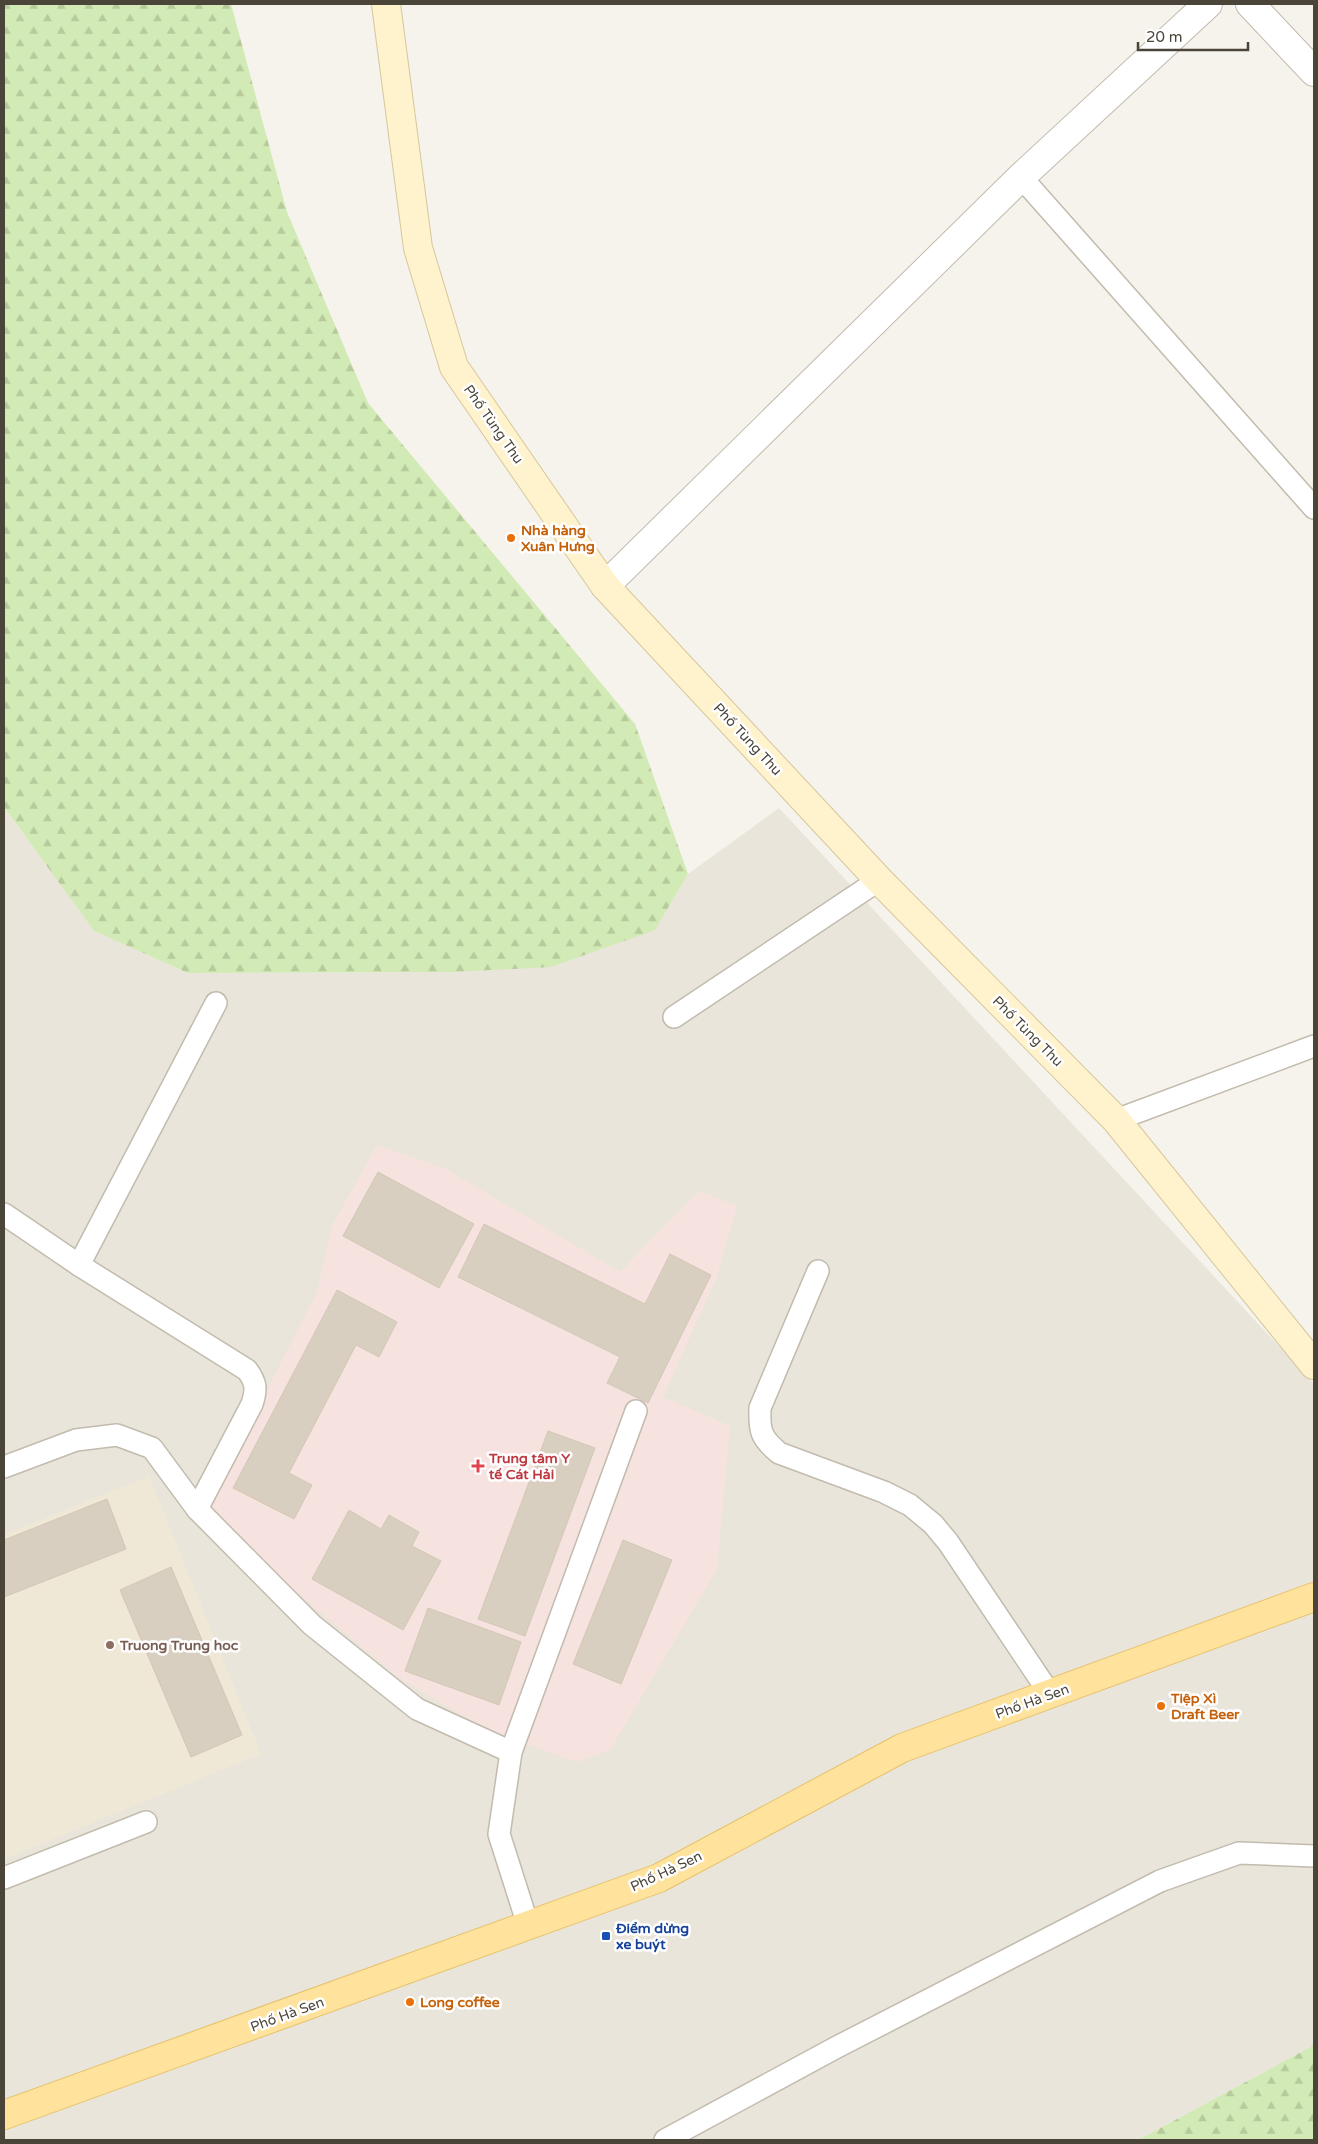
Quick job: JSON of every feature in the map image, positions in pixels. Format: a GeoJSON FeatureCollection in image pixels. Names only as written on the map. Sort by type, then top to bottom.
{"type":"FeatureCollection","features":[{"type":"Feature","properties":{"kind":"main road","name":"Phố Tùng Thu"},"geometry":{"type":"LineString","coordinates":[[386,4],[418,248],[454,366],[605,586],[879,880],[1116,1120],[1314,1365]]}},
{"type":"Feature","properties":{"kind":"main road","name":"Phố Hà Sen"},"geometry":{"type":"LineString","coordinates":[[4,2116],[658,1878],[902,1748],[1314,1597]]}},
{"type":"Feature","properties":{"kind":"street"},"geometry":{"type":"LineString","coordinates":[[605,586],[1021,177],[1208,4]]}},
{"type":"Feature","properties":{"kind":"street"},"geometry":{"type":"LineString","coordinates":[[1250,4],[1314,72]]}},
{"type":"Feature","properties":{"kind":"lane"},"geometry":{"type":"LineString","coordinates":[[1021,177],[1314,508]]}},
{"type":"Feature","properties":{"kind":"lane"},"geometry":{"type":"LineString","coordinates":[[674,1017],[879,880]]}},
{"type":"Feature","properties":{"kind":"lane"},"geometry":{"type":"LineString","coordinates":[[79,1265],[216,1003]]}},
{"type":"Feature","properties":{"kind":"lane"},"geometry":{"type":"LineString","coordinates":[[1116,1120],[1314,1046]]}},
{"type":"Feature","properties":{"kind":"lane"},"geometry":{"type":"LineString","coordinates":[[4,1214],[79,1265],[247,1370],[254,1380],[256,1391],[252,1404],[197,1509]]}},
{"type":"Feature","properties":{"kind":"lane"},"geometry":{"type":"LineString","coordinates":[[818,1271],[760,1408],[759,1426],[766,1442],[779,1453],[884,1492],[910,1505],[933,1524],[948,1542],[1050,1694]]}},
{"type":"Feature","properties":{"kind":"lane"},"geometry":{"type":"LineString","coordinates":[[528,1925],[499,1834],[511,1752],[636,1411]]}},
{"type":"Feature","properties":{"kind":"lane"},"geometry":{"type":"LineString","coordinates":[[4,1467],[76,1440],[117,1435],[152,1448],[197,1509],[312,1625],[417,1709],[511,1752]]}},
{"type":"Feature","properties":{"kind":"lane"},"geometry":{"type":"LineString","coordinates":[[4,1878],[146,1822]]}},
{"type":"Feature","properties":{"kind":"lane"},"geometry":{"type":"LineString","coordinates":[[665,2140],[838,2047],[1160,1881],[1239,1853],[1314,1856]]}},
{"type":"Feature","properties":{"kind":"shaded area"},"geometry":{"type":"Polygon","coordinates":[[[4,807],[94,931],[188,973],[453,972],[655,930],[688,874],[779,808],[1314,1384],[1314,2045],[1138,2140],[4,2140],[4,807]]]}},
{"type":"Feature","properties":{"kind":"shaded area","name":"Trung tâm Y tế Cát Hải"},"geometry":{"type":"Polygon","coordinates":[[[377,1145],[446,1169],[620,1272],[699,1191],[737,1206],[717,1276],[663,1397],[730,1426],[717,1569],[610,1750],[577,1762],[487,1730],[399,1678],[290,1587],[209,1505],[317,1292],[332,1226],[377,1145]]]}},
{"type":"Feature","properties":{"kind":"shaded area","name":"Truong Trung hoc"},"geometry":{"type":"Polygon","coordinates":[[[149,1476],[261,1754],[4,1859],[4,1535],[149,1476]]]}},
{"type":"Feature","properties":{"kind":"green space"},"geometry":{"type":"Polygon","coordinates":[[[4,4],[231,4],[287,212],[368,403],[635,724],[688,874],[655,930],[551,967],[453,972],[188,973],[94,931],[4,807],[4,4]]]}},
{"type":"Feature","properties":{"kind":"green space"},"geometry":{"type":"Polygon","coordinates":[[[1314,2045],[1314,2140],[1138,2140],[1314,2045]]]}},
{"type":"Feature","properties":{"kind":"building"},"geometry":{"type":"Polygon","coordinates":[[[378,1172],[474,1224],[439,1288],[343,1236],[378,1172]]]}},
{"type":"Feature","properties":{"kind":"building"},"geometry":{"type":"Polygon","coordinates":[[[484,1224],[645,1304],[670,1254],[711,1275],[648,1403],[607,1383],[620,1357],[458,1277],[484,1224]]]}},
{"type":"Feature","properties":{"kind":"building"},"geometry":{"type":"Polygon","coordinates":[[[337,1290],[397,1322],[379,1357],[356,1345],[289,1473],[312,1485],[294,1519],[233,1488],[337,1290]]]}},
{"type":"Feature","properties":{"kind":"building"},"geometry":{"type":"Polygon","coordinates":[[[548,1431],[595,1448],[525,1636],[478,1619],[548,1431]]]}},
{"type":"Feature","properties":{"kind":"building"},"geometry":{"type":"Polygon","coordinates":[[[107,1499],[126,1549],[4,1597],[4,1540],[107,1499]]]}},
{"type":"Feature","properties":{"kind":"building"},"geometry":{"type":"Polygon","coordinates":[[[349,1510],[381,1529],[389,1515],[419,1532],[412,1546],[441,1561],[403,1630],[312,1579],[349,1510]]]}},
{"type":"Feature","properties":{"kind":"building"},"geometry":{"type":"Polygon","coordinates":[[[623,1540],[672,1560],[621,1684],[573,1664],[623,1540]]]}},
{"type":"Feature","properties":{"kind":"building"},"geometry":{"type":"Polygon","coordinates":[[[171,1567],[242,1735],[191,1757],[120,1590],[171,1567]]]}},
{"type":"Feature","properties":{"kind":"building"},"geometry":{"type":"Polygon","coordinates":[[[428,1608],[521,1642],[499,1705],[405,1671],[428,1608]]]}},
{"type":"Feature","properties":{"kind":"place","name":"Nhà hàng Xuân Hưng"},"geometry":{"type":"Point","coordinates":[511,538]}},
{"type":"Feature","properties":{"kind":"place","name":"Trung tâm Y tế Cát Hải"},"geometry":{"type":"Point","coordinates":[478,1466]}},
{"type":"Feature","properties":{"kind":"place","name":"Truong Trung hoc"},"geometry":{"type":"Point","coordinates":[110,1645]}},
{"type":"Feature","properties":{"kind":"place","name":"Tiệp Xì Draft Beer"},"geometry":{"type":"Point","coordinates":[1161,1706]}},
{"type":"Feature","properties":{"kind":"place","name":"Điểm dừng xe buýt"},"geometry":{"type":"Point","coordinates":[606,1936]}},
{"type":"Feature","properties":{"kind":"place","name":"Long coffee"},"geometry":{"type":"Point","coordinates":[410,2002]}}]}
